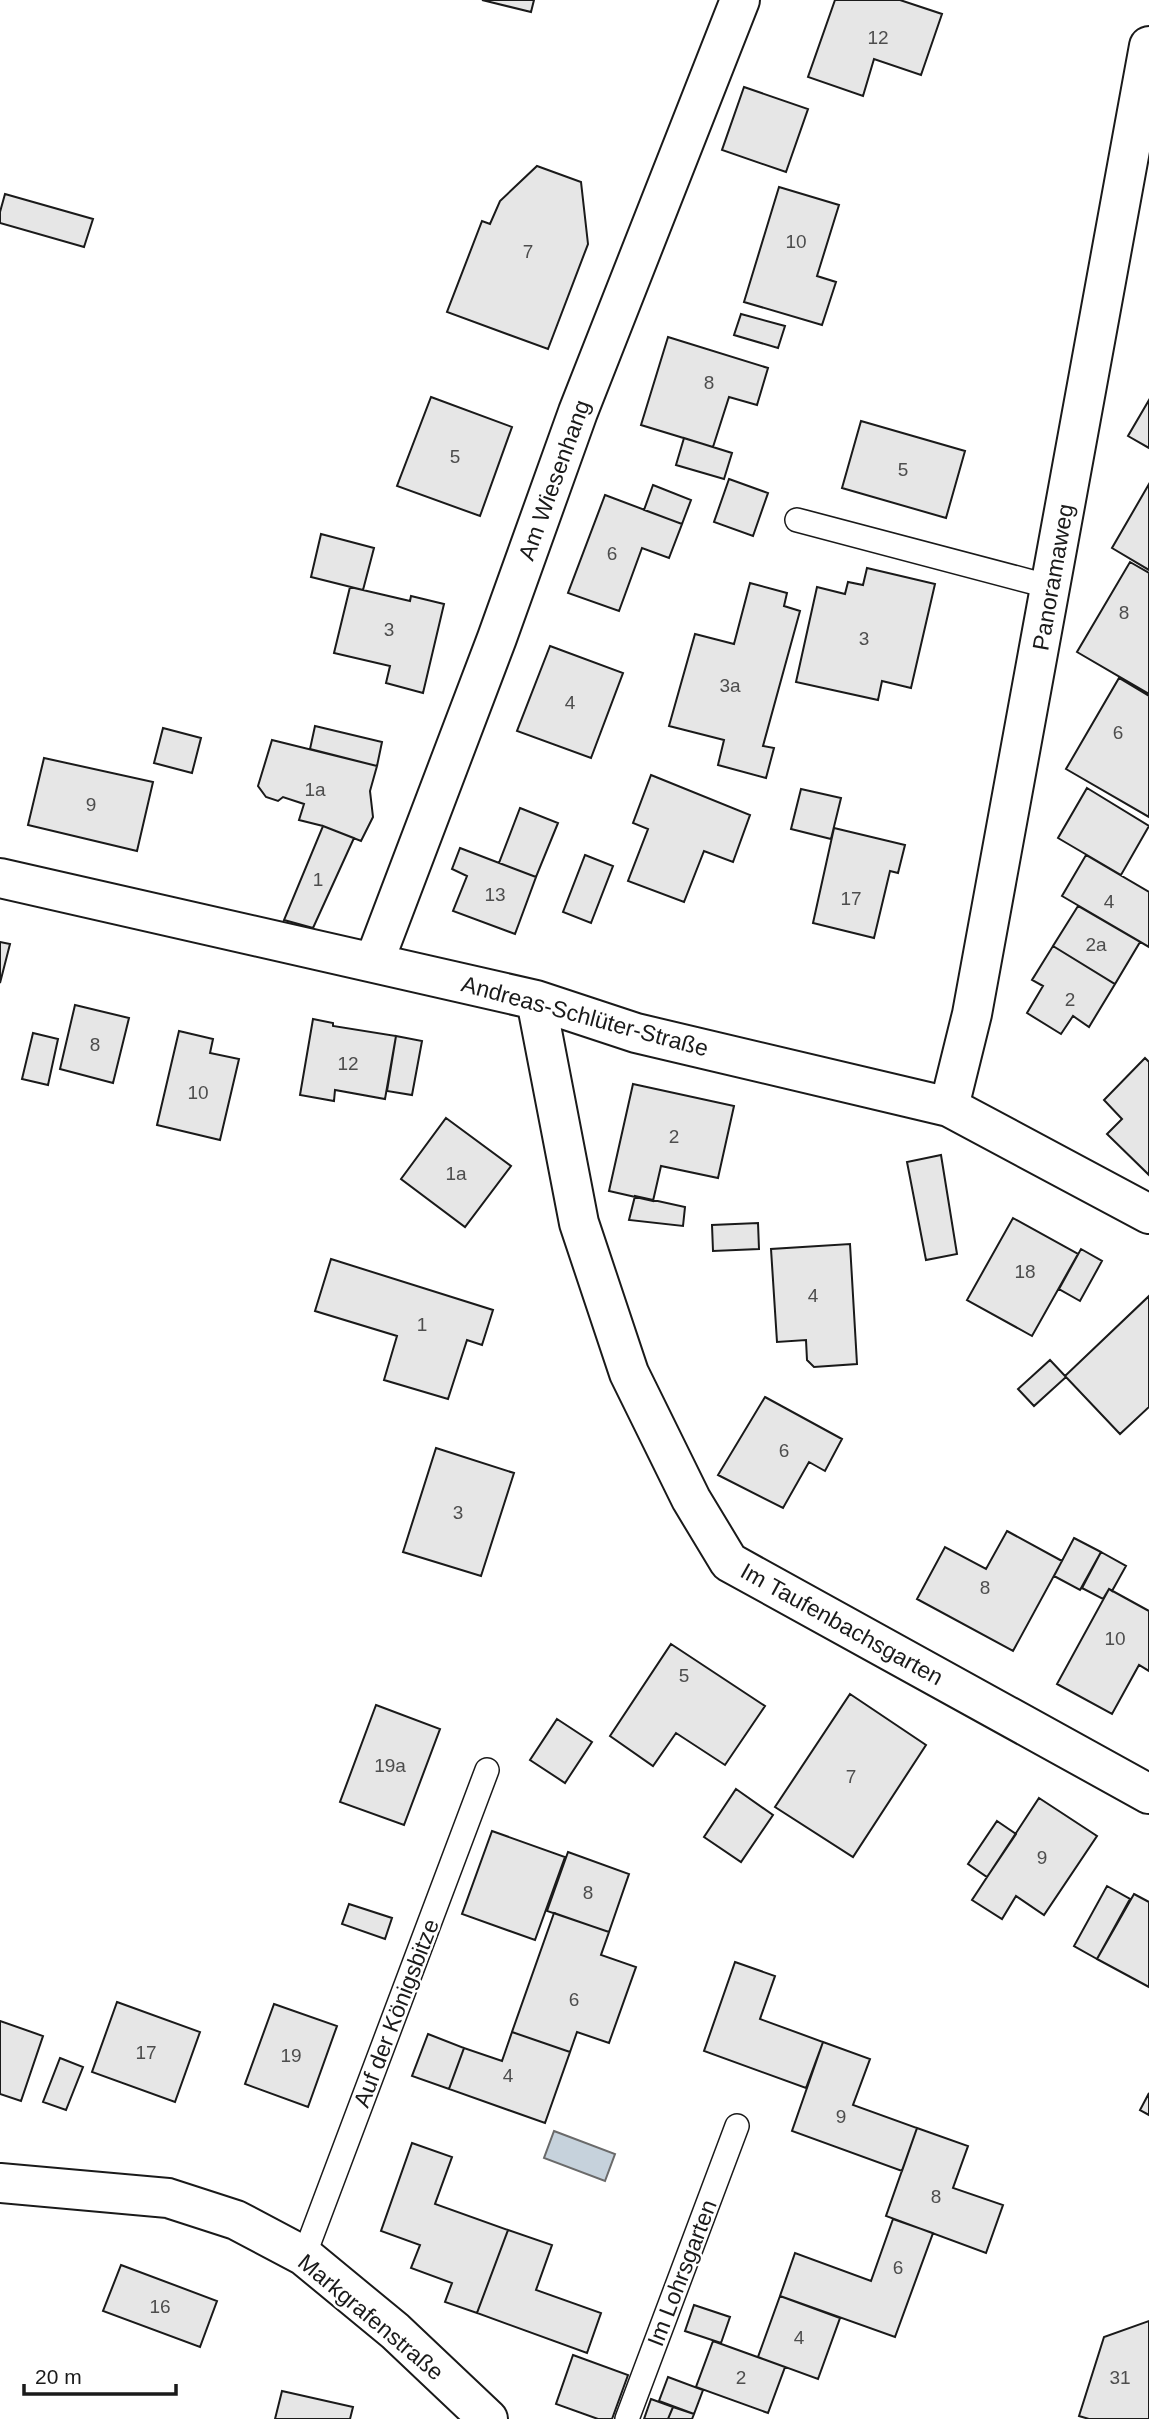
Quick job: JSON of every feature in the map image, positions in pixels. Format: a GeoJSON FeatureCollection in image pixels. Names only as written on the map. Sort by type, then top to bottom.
{"type":"FeatureCollection","features":[{"type":"Feature","properties":{"kind":"street","name":"Am Wiesenhang"},"geometry":{"type":"LineString","coordinates":[[374,962],[497,638],[578,412],[740,0]]}},
{"type":"Feature","properties":{"kind":"street","name":"Panoramaweg"},"geometry":{"type":"LineString","coordinates":[[949,1107],[972,1014],[1149,46]]}},
{"type":"Feature","properties":{"kind":"street","name":"Andreas-Schlüter-Straße"},"geometry":{"type":"LineString","coordinates":[[0,878],[536,1000],[636,1033],[949,1107],[1149,1214]]}},
{"type":"Feature","properties":{"kind":"street","name":"Im Taufenbachsgarten"},"geometry":{"type":"LineString","coordinates":[[536,1000],[579,1223],[629,1373],[691,1499],[729,1562],[1149,1794]]}},
{"type":"Feature","properties":{"kind":"street","name":"Markgrafenstraße"},"geometry":{"type":"LineString","coordinates":[[0,2183],[168,2198],[236,2220],[304,2256],[395,2331],[488,2419]]}},
{"type":"Feature","properties":{"kind":"lane"},"geometry":{"type":"LineString","coordinates":[[797,520],[1051,587]]}},
{"type":"Feature","properties":{"kind":"lane","name":"Auf der Königsbitze"},"geometry":{"type":"LineString","coordinates":[[304,2256],[487,1770]]}},
{"type":"Feature","properties":{"kind":"lane","name":"Im Lohrsgarten"},"geometry":{"type":"LineString","coordinates":[[627,2419],[737,2126]]}},
{"type":"Feature","properties":{"kind":"shaded area"},"geometry":{"type":"Polygon","coordinates":[[[554,2131],[615,2154],[605,2181],[544,2158],[554,2131]]]}},
{"type":"Feature","properties":{"kind":"building"},"geometry":{"type":"Polygon","coordinates":[[[482,0],[534,0],[531,12],[482,0]]]}},
{"type":"Feature","properties":{"kind":"building"},"geometry":{"type":"Polygon","coordinates":[[[835,0],[900,0],[942,14],[921,75],[874,59],[863,96],[808,77],[835,0]]]}},
{"type":"Feature","properties":{"kind":"building"},"geometry":{"type":"Polygon","coordinates":[[[744,87],[808,109],[786,172],[722,150],[744,87]]]}},
{"type":"Feature","properties":{"kind":"building"},"geometry":{"type":"Polygon","coordinates":[[[537,166],[581,182],[588,244],[548,349],[447,312],[482,221],[490,224],[500,201],[537,166]]]}},
{"type":"Feature","properties":{"kind":"building"},"geometry":{"type":"Polygon","coordinates":[[[779,187],[839,205],[817,276],[836,282],[822,325],[744,302],[779,187]]]}},
{"type":"Feature","properties":{"kind":"building"},"geometry":{"type":"Polygon","coordinates":[[[5,194],[93,219],[84,247],[0,223],[5,194]]]}},
{"type":"Feature","properties":{"kind":"building"},"geometry":{"type":"Polygon","coordinates":[[[741,314],[785,326],[778,348],[734,335],[741,314]]]}},
{"type":"Feature","properties":{"kind":"building"},"geometry":{"type":"Polygon","coordinates":[[[668,337],[768,368],[757,405],[729,397],[713,447],[641,425],[668,337]]]}},
{"type":"Feature","properties":{"kind":"building"},"geometry":{"type":"Polygon","coordinates":[[[431,397],[512,427],[480,516],[397,486],[431,397]]]}},
{"type":"Feature","properties":{"kind":"building"},"geometry":{"type":"Polygon","coordinates":[[[1149,400],[1149,448],[1128,436],[1149,400]]]}},
{"type":"Feature","properties":{"kind":"building"},"geometry":{"type":"Polygon","coordinates":[[[861,421],[965,451],[946,518],[842,488],[861,421]]]}},
{"type":"Feature","properties":{"kind":"building"},"geometry":{"type":"Polygon","coordinates":[[[684,438],[732,453],[724,479],[676,465],[684,438]]]}},
{"type":"Feature","properties":{"kind":"building"},"geometry":{"type":"Polygon","coordinates":[[[729,479],[768,493],[753,536],[714,522],[729,479]]]}},
{"type":"Feature","properties":{"kind":"building"},"geometry":{"type":"Polygon","coordinates":[[[1149,484],[1149,570],[1112,548],[1149,484]]]}},
{"type":"Feature","properties":{"kind":"building"},"geometry":{"type":"Polygon","coordinates":[[[653,485],[691,500],[682,524],[644,510],[653,485]]]}},
{"type":"Feature","properties":{"kind":"building"},"geometry":{"type":"Polygon","coordinates":[[[605,495],[682,524],[669,558],[642,548],[619,611],[568,593],[605,495]]]}},
{"type":"Feature","properties":{"kind":"building"},"geometry":{"type":"Polygon","coordinates":[[[321,534],[374,548],[363,590],[311,577],[321,534]]]}},
{"type":"Feature","properties":{"kind":"building"},"geometry":{"type":"Polygon","coordinates":[[[1130,562],[1149,573],[1149,694],[1077,652],[1130,562]]]}},
{"type":"Feature","properties":{"kind":"building"},"geometry":{"type":"Polygon","coordinates":[[[867,568],[935,584],[911,688],[882,681],[878,700],[796,682],[817,587],[845,594],[848,582],[863,585],[867,568]]]}},
{"type":"Feature","properties":{"kind":"building"},"geometry":{"type":"Polygon","coordinates":[[[750,583],[787,593],[784,606],[800,611],[763,746],[774,748],[766,778],[718,765],[724,740],[669,726],[695,634],[734,644],[750,583]]]}},
{"type":"Feature","properties":{"kind":"building"},"geometry":{"type":"Polygon","coordinates":[[[350,587],[410,601],[411,596],[444,604],[423,693],[386,683],[390,666],[334,653],[350,587]]]}},
{"type":"Feature","properties":{"kind":"building"},"geometry":{"type":"Polygon","coordinates":[[[550,646],[623,673],[591,758],[517,731],[550,646]]]}},
{"type":"Feature","properties":{"kind":"building"},"geometry":{"type":"Polygon","coordinates":[[[1119,678],[1149,696],[1149,817],[1066,769],[1119,678]]]}},
{"type":"Feature","properties":{"kind":"building"},"geometry":{"type":"Polygon","coordinates":[[[315,726],[382,742],[377,766],[310,749],[315,726]]]}},
{"type":"Feature","properties":{"kind":"building"},"geometry":{"type":"Polygon","coordinates":[[[163,728],[201,738],[192,773],[154,763],[163,728]]]}},
{"type":"Feature","properties":{"kind":"building"},"geometry":{"type":"Polygon","coordinates":[[[272,740],[377,766],[370,791],[373,817],[361,841],[299,820],[304,804],[283,797],[278,801],[266,797],[258,786],[272,740]]]}},
{"type":"Feature","properties":{"kind":"building"},"geometry":{"type":"Polygon","coordinates":[[[44,758],[153,782],[137,851],[28,825],[44,758]]]}},
{"type":"Feature","properties":{"kind":"building"},"geometry":{"type":"Polygon","coordinates":[[[651,775],[750,815],[733,862],[704,851],[684,902],[628,881],[648,829],[633,823],[651,775]]]}},
{"type":"Feature","properties":{"kind":"building"},"geometry":{"type":"Polygon","coordinates":[[[1087,788],[1149,826],[1121,875],[1058,838],[1087,788]]]}},
{"type":"Feature","properties":{"kind":"building"},"geometry":{"type":"Polygon","coordinates":[[[801,789],[841,798],[831,839],[791,829],[801,789]]]}},
{"type":"Feature","properties":{"kind":"building"},"geometry":{"type":"Polygon","coordinates":[[[520,808],[558,823],[536,877],[499,863],[520,808]]]}},
{"type":"Feature","properties":{"kind":"building"},"geometry":{"type":"Polygon","coordinates":[[[323,826],[354,838],[313,928],[284,920],[323,826]]]}},
{"type":"Feature","properties":{"kind":"building"},"geometry":{"type":"Polygon","coordinates":[[[834,828],[905,845],[898,873],[890,871],[874,938],[813,923],[834,828]]]}},
{"type":"Feature","properties":{"kind":"building"},"geometry":{"type":"Polygon","coordinates":[[[460,848],[536,877],[515,934],[453,911],[467,876],[452,869],[460,848]]]}},
{"type":"Feature","properties":{"kind":"building"},"geometry":{"type":"Polygon","coordinates":[[[585,855],[613,866],[591,923],[563,912],[585,855]]]}},
{"type":"Feature","properties":{"kind":"building"},"geometry":{"type":"Polygon","coordinates":[[[1086,855],[1149,892],[1149,947],[1062,896],[1086,855]]]}},
{"type":"Feature","properties":{"kind":"building"},"geometry":{"type":"Polygon","coordinates":[[[1078,906],[1140,942],[1115,984],[1053,946],[1078,906]]]}},
{"type":"Feature","properties":{"kind":"building"},"geometry":{"type":"Polygon","coordinates":[[[0,942],[10,944],[0,983],[0,942]]]}},
{"type":"Feature","properties":{"kind":"building"},"geometry":{"type":"Polygon","coordinates":[[[1053,946],[1115,984],[1089,1027],[1073,1016],[1061,1034],[1027,1013],[1043,986],[1032,980],[1053,946]]]}},
{"type":"Feature","properties":{"kind":"building"},"geometry":{"type":"Polygon","coordinates":[[[75,1005],[129,1018],[113,1083],[60,1069],[75,1005]]]}},
{"type":"Feature","properties":{"kind":"building"},"geometry":{"type":"Polygon","coordinates":[[[313,1019],[333,1023],[333,1026],[396,1036],[385,1099],[335,1090],[334,1101],[300,1095],[313,1019]]]}},
{"type":"Feature","properties":{"kind":"building"},"geometry":{"type":"Polygon","coordinates":[[[179,1031],[213,1039],[210,1053],[239,1059],[220,1140],[157,1125],[179,1031]]]}},
{"type":"Feature","properties":{"kind":"building"},"geometry":{"type":"Polygon","coordinates":[[[33,1033],[58,1039],[48,1085],[22,1079],[33,1033]]]}},
{"type":"Feature","properties":{"kind":"building"},"geometry":{"type":"Polygon","coordinates":[[[396,1036],[422,1041],[412,1095],[387,1091],[396,1036]]]}},
{"type":"Feature","properties":{"kind":"building"},"geometry":{"type":"Polygon","coordinates":[[[1145,1058],[1149,1062],[1149,1175],[1107,1134],[1122,1119],[1104,1100],[1145,1058]]]}},
{"type":"Feature","properties":{"kind":"building"},"geometry":{"type":"Polygon","coordinates":[[[633,1084],[734,1106],[718,1178],[661,1166],[653,1201],[609,1191],[633,1084]]]}},
{"type":"Feature","properties":{"kind":"building"},"geometry":{"type":"Polygon","coordinates":[[[446,1118],[511,1166],[465,1227],[401,1179],[446,1118]]]}},
{"type":"Feature","properties":{"kind":"building"},"geometry":{"type":"Polygon","coordinates":[[[941,1155],[957,1254],[926,1260],[907,1162],[941,1155]]]}},
{"type":"Feature","properties":{"kind":"building"},"geometry":{"type":"Polygon","coordinates":[[[635,1196],[685,1207],[683,1226],[629,1220],[635,1196]]]}},
{"type":"Feature","properties":{"kind":"building"},"geometry":{"type":"Polygon","coordinates":[[[1013,1218],[1078,1254],[1032,1336],[967,1300],[1013,1218]]]}},
{"type":"Feature","properties":{"kind":"building"},"geometry":{"type":"Polygon","coordinates":[[[758,1223],[759,1249],[713,1251],[712,1225],[758,1223]]]}},
{"type":"Feature","properties":{"kind":"building"},"geometry":{"type":"Polygon","coordinates":[[[850,1244],[857,1364],[814,1367],[807,1360],[806,1340],[777,1342],[771,1249],[850,1244]]]}},
{"type":"Feature","properties":{"kind":"building"},"geometry":{"type":"Polygon","coordinates":[[[1081,1249],[1102,1261],[1080,1301],[1059,1289],[1081,1249]]]}},
{"type":"Feature","properties":{"kind":"building"},"geometry":{"type":"Polygon","coordinates":[[[331,1259],[493,1310],[482,1345],[467,1340],[448,1399],[384,1380],[397,1336],[315,1311],[331,1259]]]}},
{"type":"Feature","properties":{"kind":"building"},"geometry":{"type":"Polygon","coordinates":[[[1149,1296],[1149,1407],[1120,1434],[1065,1376],[1149,1296]]]}},
{"type":"Feature","properties":{"kind":"building"},"geometry":{"type":"Polygon","coordinates":[[[1050,1360],[1066,1377],[1034,1406],[1018,1389],[1050,1360]]]}},
{"type":"Feature","properties":{"kind":"building"},"geometry":{"type":"Polygon","coordinates":[[[765,1397],[842,1439],[825,1471],[809,1462],[783,1508],[718,1475],[765,1397]]]}},
{"type":"Feature","properties":{"kind":"building"},"geometry":{"type":"Polygon","coordinates":[[[436,1448],[514,1473],[481,1576],[403,1552],[436,1448]]]}},
{"type":"Feature","properties":{"kind":"building"},"geometry":{"type":"Polygon","coordinates":[[[1007,1531],[1062,1561],[1013,1651],[917,1599],[945,1547],[986,1569],[1007,1531]]]}},
{"type":"Feature","properties":{"kind":"building"},"geometry":{"type":"Polygon","coordinates":[[[1074,1538],[1101,1552],[1080,1590],[1054,1576],[1074,1538]]]}},
{"type":"Feature","properties":{"kind":"building"},"geometry":{"type":"Polygon","coordinates":[[[1101,1552],[1126,1566],[1112,1591],[1109,1589],[1103,1599],[1082,1588],[1101,1552]]]}},
{"type":"Feature","properties":{"kind":"building"},"geometry":{"type":"Polygon","coordinates":[[[1109,1589],[1149,1611],[1149,1671],[1139,1665],[1112,1714],[1057,1684],[1109,1589]]]}},
{"type":"Feature","properties":{"kind":"building"},"geometry":{"type":"Polygon","coordinates":[[[671,1644],[765,1706],[725,1765],[676,1733],[653,1766],[610,1736],[671,1644]]]}},
{"type":"Feature","properties":{"kind":"building"},"geometry":{"type":"Polygon","coordinates":[[[850,1694],[926,1745],[853,1857],[775,1807],[850,1694]]]}},
{"type":"Feature","properties":{"kind":"building"},"geometry":{"type":"Polygon","coordinates":[[[376,1705],[440,1729],[404,1825],[340,1802],[376,1705]]]}},
{"type":"Feature","properties":{"kind":"building"},"geometry":{"type":"Polygon","coordinates":[[[557,1719],[592,1742],[565,1783],[530,1760],[557,1719]]]}},
{"type":"Feature","properties":{"kind":"building"},"geometry":{"type":"Polygon","coordinates":[[[736,1789],[773,1815],[741,1862],[704,1837],[736,1789]]]}},
{"type":"Feature","properties":{"kind":"building"},"geometry":{"type":"Polygon","coordinates":[[[1039,1798],[1097,1836],[1044,1915],[1016,1896],[1002,1919],[972,1900],[1039,1798]]]}},
{"type":"Feature","properties":{"kind":"building"},"geometry":{"type":"Polygon","coordinates":[[[997,1821],[1016,1834],[987,1877],[968,1864],[997,1821]]]}},
{"type":"Feature","properties":{"kind":"building"},"geometry":{"type":"Polygon","coordinates":[[[492,1831],[565,1857],[535,1940],[462,1914],[492,1831]]]}},
{"type":"Feature","properties":{"kind":"building"},"geometry":{"type":"Polygon","coordinates":[[[568,1852],[629,1874],[609,1932],[547,1911],[568,1852]]]}},
{"type":"Feature","properties":{"kind":"building"},"geometry":{"type":"Polygon","coordinates":[[[1107,1886],[1130,1899],[1097,1959],[1074,1946],[1107,1886]]]}},
{"type":"Feature","properties":{"kind":"building"},"geometry":{"type":"Polygon","coordinates":[[[1134,1894],[1149,1902],[1149,1987],[1097,1959],[1134,1894]]]}},
{"type":"Feature","properties":{"kind":"building"},"geometry":{"type":"Polygon","coordinates":[[[349,1904],[392,1918],[385,1939],[342,1924],[349,1904]]]}},
{"type":"Feature","properties":{"kind":"building"},"geometry":{"type":"Polygon","coordinates":[[[554,1913],[609,1932],[601,1955],[636,1967],[609,2043],[577,2032],[570,2052],[512,2032],[554,1913]]]}},
{"type":"Feature","properties":{"kind":"building"},"geometry":{"type":"Polygon","coordinates":[[[735,1962],[775,1976],[760,2019],[823,2042],[806,2088],[704,2051],[735,1962]]]}},
{"type":"Feature","properties":{"kind":"building"},"geometry":{"type":"Polygon","coordinates":[[[117,2002],[200,2032],[175,2102],[92,2072],[117,2002]]]}},
{"type":"Feature","properties":{"kind":"building"},"geometry":{"type":"Polygon","coordinates":[[[274,2004],[337,2026],[308,2107],[245,2084],[274,2004]]]}},
{"type":"Feature","properties":{"kind":"building"},"geometry":{"type":"Polygon","coordinates":[[[0,2021],[43,2036],[21,2101],[0,2094],[0,2021]]]}},
{"type":"Feature","properties":{"kind":"building"},"geometry":{"type":"Polygon","coordinates":[[[512,2032],[570,2052],[545,2123],[449,2089],[464,2048],[502,2061],[512,2032]]]}},
{"type":"Feature","properties":{"kind":"building"},"geometry":{"type":"Polygon","coordinates":[[[428,2034],[464,2048],[449,2089],[412,2076],[428,2034]]]}},
{"type":"Feature","properties":{"kind":"building"},"geometry":{"type":"Polygon","coordinates":[[[823,2042],[870,2059],[853,2105],[917,2128],[902,2171],[792,2131],[823,2042]]]}},
{"type":"Feature","properties":{"kind":"building"},"geometry":{"type":"Polygon","coordinates":[[[60,2058],[83,2067],[66,2110],[43,2102],[60,2058]]]}},
{"type":"Feature","properties":{"kind":"building"},"geometry":{"type":"Polygon","coordinates":[[[1149,2093],[1149,2115],[1140,2110],[1149,2093]]]}},
{"type":"Feature","properties":{"kind":"building"},"geometry":{"type":"Polygon","coordinates":[[[917,2128],[968,2146],[953,2188],[1003,2205],[986,2253],[886,2216],[917,2128]]]}},
{"type":"Feature","properties":{"kind":"building"},"geometry":{"type":"Polygon","coordinates":[[[412,2143],[452,2157],[435,2204],[508,2230],[477,2313],[445,2302],[452,2283],[411,2268],[420,2245],[381,2231],[412,2143]]]}},
{"type":"Feature","properties":{"kind":"building"},"geometry":{"type":"Polygon","coordinates":[[[893,2219],[933,2233],[895,2337],[780,2296],[795,2253],[871,2281],[893,2219]]]}},
{"type":"Feature","properties":{"kind":"building"},"geometry":{"type":"Polygon","coordinates":[[[508,2230],[552,2245],[536,2290],[601,2313],[587,2353],[477,2313],[508,2230]]]}},
{"type":"Feature","properties":{"kind":"building"},"geometry":{"type":"Polygon","coordinates":[[[121,2265],[217,2301],[200,2347],[103,2311],[121,2265]]]}},
{"type":"Feature","properties":{"kind":"building"},"geometry":{"type":"Polygon","coordinates":[[[780,2296],[840,2318],[818,2379],[758,2357],[780,2296]]]}},
{"type":"Feature","properties":{"kind":"building"},"geometry":{"type":"Polygon","coordinates":[[[694,2305],[730,2317],[721,2343],[685,2331],[694,2305]]]}},
{"type":"Feature","properties":{"kind":"building"},"geometry":{"type":"Polygon","coordinates":[[[1149,2321],[1149,2419],[1089,2419],[1079,2416],[1104,2337],[1149,2321]]]}},
{"type":"Feature","properties":{"kind":"building"},"geometry":{"type":"Polygon","coordinates":[[[713,2341],[785,2367],[768,2413],[696,2387],[713,2341]]]}},
{"type":"Feature","properties":{"kind":"building"},"geometry":{"type":"Polygon","coordinates":[[[573,2355],[628,2375],[612,2419],[598,2419],[556,2404],[573,2355]]]}},
{"type":"Feature","properties":{"kind":"building"},"geometry":{"type":"Polygon","coordinates":[[[668,2377],[703,2390],[694,2414],[659,2401],[668,2377]]]}},
{"type":"Feature","properties":{"kind":"building"},"geometry":{"type":"Polygon","coordinates":[[[282,2391],[353,2407],[350,2419],[275,2419],[282,2391]]]}},
{"type":"Feature","properties":{"kind":"building"},"geometry":{"type":"Polygon","coordinates":[[[651,2399],[673,2407],[668,2419],[644,2419],[651,2399]]]}},
{"type":"Feature","properties":{"kind":"building"},"geometry":{"type":"Polygon","coordinates":[[[673,2407],[694,2414],[692,2419],[668,2419],[673,2407]]]}}]}
